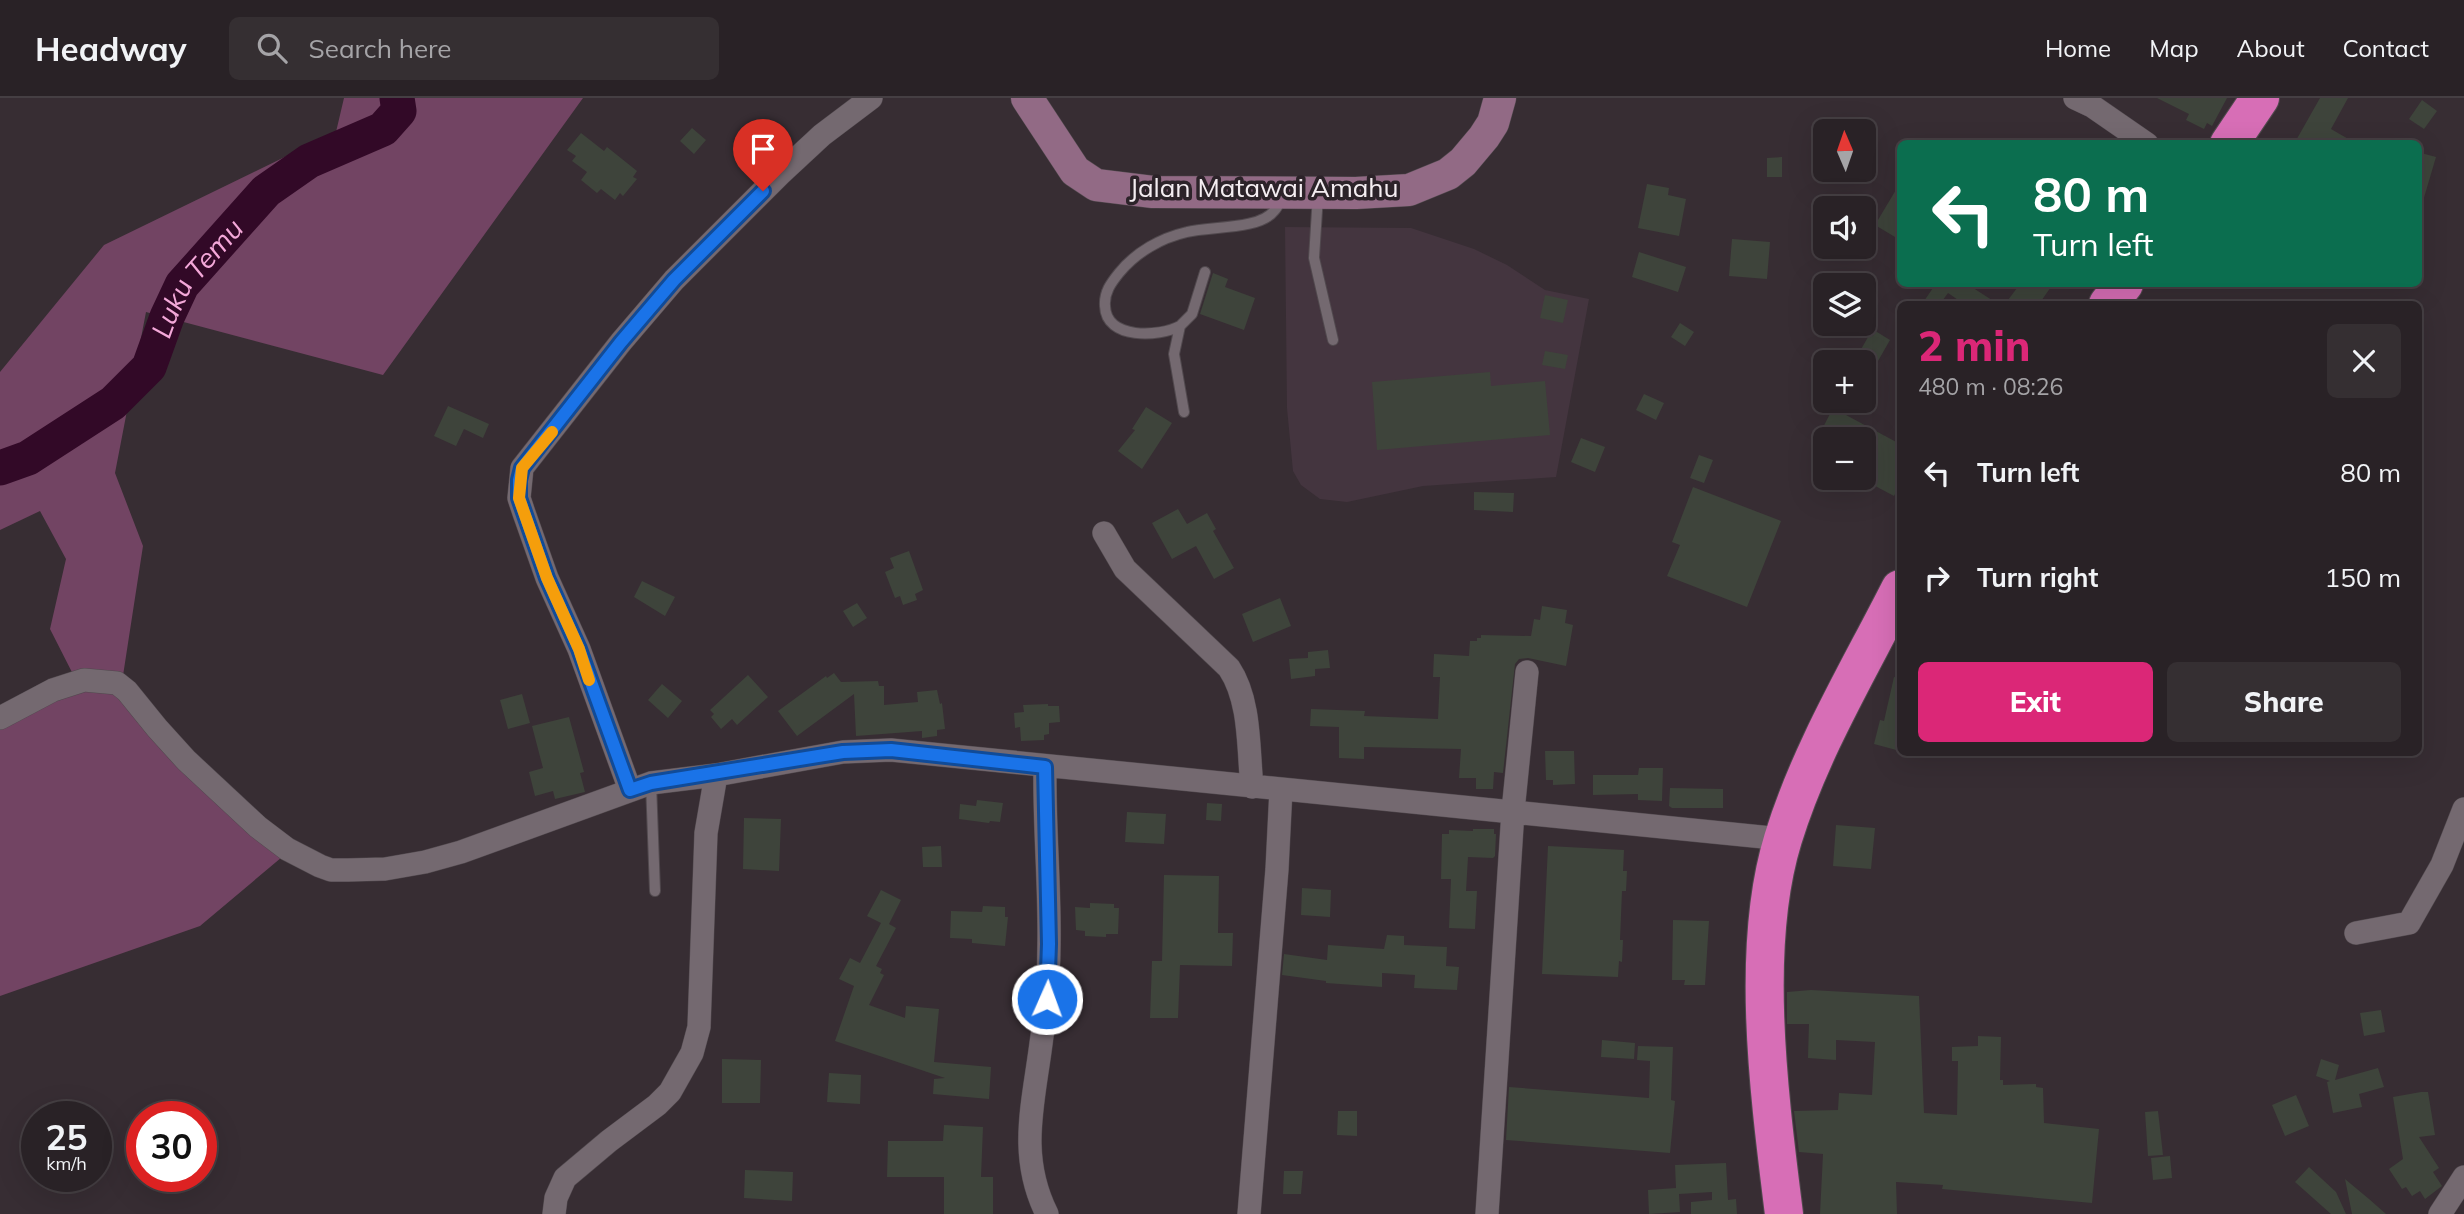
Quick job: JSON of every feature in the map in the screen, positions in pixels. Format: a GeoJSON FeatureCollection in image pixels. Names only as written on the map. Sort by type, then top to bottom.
{"type":"FeatureCollection","features":[{"type":"Feature","properties":{"kind":"highway"},"geometry":{"type":"LineString","coordinates":[[2232,140],[2260,98]]}},
{"type":"Feature","properties":{"kind":"highway"},"geometry":{"type":"LineString","coordinates":[[2110,301],[2122,287]]}},
{"type":"Feature","properties":{"kind":"highway"},"geometry":{"type":"LineString","coordinates":[[1784,1214],[1766,1029],[1765,958],[1775,870],[1783,839],[1824,737],[1897,595]]}},
{"type":"Feature","properties":{"kind":"main road","name":"Jalan Matawai Amahu"},"geometry":{"type":"LineString","coordinates":[[1027,98],[1075,171],[1096,185],[1153,192],[1356,193],[1409,190],[1448,174],[1463,162],[1493,123],[1500,98]]}},
{"type":"Feature","properties":{"kind":"street"},"geometry":{"type":"LineString","coordinates":[[640,787],[547,578],[519,498],[522,468],[621,342],[674,280],[822,135],[871,98]]}},
{"type":"Feature","properties":{"kind":"street"},"geometry":{"type":"LineString","coordinates":[[2075,98],[2092,106],[2141,140]]}},
{"type":"Feature","properties":{"kind":"street"},"geometry":{"type":"LineString","coordinates":[[1104,533],[1125,569],[1229,668],[1236,679],[1244,710],[1252,787]]}},
{"type":"Feature","properties":{"kind":"street"},"geometry":{"type":"LineString","coordinates":[[1487,1214],[1513,811],[1527,672]]}},
{"type":"Feature","properties":{"kind":"street"},"geometry":{"type":"LineString","coordinates":[[0,718],[53,690],[73,683],[84,680],[117,682],[186,760],[258,827],[287,849],[331,870],[384,869],[437,859],[640,787],[843,752],[891,750],[1783,839]]}},
{"type":"Feature","properties":{"kind":"street"},"geometry":{"type":"LineString","coordinates":[[1045,767],[1049,944],[1047,999],[1028,1144],[1036,1191],[1046,1214]]}},
{"type":"Feature","properties":{"kind":"street"},"geometry":{"type":"LineString","coordinates":[[554,1214],[556,1198],[565,1178],[608,1141],[657,1105],[670,1092],[692,1053],[700,1017],[706,833],[716,775]]}},
{"type":"Feature","properties":{"kind":"street"},"geometry":{"type":"LineString","coordinates":[[1249,1214],[1278,869],[1281,789]]}},
{"type":"Feature","properties":{"kind":"street"},"geometry":{"type":"LineString","coordinates":[[2356,933],[2409,923],[2442,865],[2464,809]]}},
{"type":"Feature","properties":{"kind":"street"},"geometry":{"type":"LineString","coordinates":[[2440,1214],[2464,1177]]}},
{"type":"Feature","properties":{"kind":"lane"},"geometry":{"type":"LineString","coordinates":[[1205,272],[1192,314],[1180,326],[1164,332],[1137,332],[1118,328],[1105,313],[1107,289],[1129,261],[1168,237],[1199,229],[1244,225],[1261,220],[1274,213],[1285,191]]}},
{"type":"Feature","properties":{"kind":"lane"},"geometry":{"type":"LineString","coordinates":[[1319,192],[1314,258],[1333,340]]}},
{"type":"Feature","properties":{"kind":"lane"},"geometry":{"type":"LineString","coordinates":[[1174,354],[1180,326]]}},
{"type":"Feature","properties":{"kind":"lane"},"geometry":{"type":"LineString","coordinates":[[1164,332],[1174,354],[1184,412]]}},
{"type":"Feature","properties":{"kind":"lane"},"geometry":{"type":"LineString","coordinates":[[640,787],[655,891]]}},
{"type":"Feature","properties":{"kind":"shaded area"},"geometry":{"type":"Polygon","coordinates":[[[344,98],[583,98],[383,375],[146,312],[115,473],[143,546],[120,695],[288,852],[200,926],[0,996],[0,725],[80,688],[50,629],[66,559],[40,511],[0,530],[0,372],[104,245],[336,132],[344,98]]]}},
{"type":"Feature","properties":{"kind":"shaded area"},"geometry":{"type":"Polygon","coordinates":[[[1285,227],[1411,228],[1474,249],[1507,265],[1545,290],[1589,299],[1556,477],[1423,486],[1347,502],[1320,499],[1301,485],[1293,471],[1287,408],[1285,227]]]}},
{"type":"Feature","properties":{"kind":"building"},"geometry":{"type":"Polygon","coordinates":[[[2157,98],[2227,98],[2212,126],[2207,123],[2204,129],[2186,120],[2189,114],[2157,98]]]}},
{"type":"Feature","properties":{"kind":"building"},"geometry":{"type":"Polygon","coordinates":[[[2320,98],[2348,98],[2331,129],[2350,140],[2296,140],[2320,98]]]}},
{"type":"Feature","properties":{"kind":"building"},"geometry":{"type":"Polygon","coordinates":[[[2422,100],[2437,111],[2424,129],[2409,119],[2422,100]]]}},
{"type":"Feature","properties":{"kind":"building"},"geometry":{"type":"Polygon","coordinates":[[[692,128],[706,140],[694,154],[680,141],[692,128]]]}},
{"type":"Feature","properties":{"kind":"building"},"geometry":{"type":"Polygon","coordinates":[[[581,133],[604,151],[607,147],[637,171],[633,177],[637,179],[623,196],[620,193],[615,200],[601,189],[597,193],[581,180],[587,172],[572,161],[576,156],[567,150],[581,133]]]}},
{"type":"Feature","properties":{"kind":"building"},"geometry":{"type":"Polygon","coordinates":[[[2422,153],[2436,157],[2422,201],[2422,153]]]}},
{"type":"Feature","properties":{"kind":"building"},"geometry":{"type":"Polygon","coordinates":[[[1782,157],[1782,177],[1767,177],[1767,158],[1782,157]]]}},
{"type":"Feature","properties":{"kind":"building"},"geometry":{"type":"Polygon","coordinates":[[[1647,184],[1669,188],[1668,195],[1686,199],[1679,236],[1638,228],[1647,184]]]}},
{"type":"Feature","properties":{"kind":"building"},"geometry":{"type":"Polygon","coordinates":[[[1897,188],[1897,238],[1876,223],[1897,188]]]}},
{"type":"Feature","properties":{"kind":"building"},"geometry":{"type":"Polygon","coordinates":[[[1732,239],[1770,242],[1767,279],[1729,276],[1732,239]]]}},
{"type":"Feature","properties":{"kind":"building"},"geometry":{"type":"Polygon","coordinates":[[[1639,252],[1686,267],[1678,292],[1632,277],[1639,252]]]}},
{"type":"Feature","properties":{"kind":"building"},"geometry":{"type":"Polygon","coordinates":[[[1213,273],[1228,279],[1225,287],[1255,298],[1244,330],[1200,314],[1213,273]]]}},
{"type":"Feature","properties":{"kind":"building"},"geometry":{"type":"Polygon","coordinates":[[[1934,287],[1972,287],[1993,301],[1960,301],[1948,293],[1942,301],[1924,301],[1934,287]]]}},
{"type":"Feature","properties":{"kind":"building"},"geometry":{"type":"Polygon","coordinates":[[[2018,287],[2051,287],[2041,301],[2007,301],[2018,287]]]}},
{"type":"Feature","properties":{"kind":"building"},"geometry":{"type":"Polygon","coordinates":[[[1545,295],[1568,300],[1563,323],[1540,318],[1545,295]]]}},
{"type":"Feature","properties":{"kind":"building"},"geometry":{"type":"Polygon","coordinates":[[[1680,323],[1694,332],[1685,346],[1671,337],[1680,323]]]}},
{"type":"Feature","properties":{"kind":"building"},"geometry":{"type":"Polygon","coordinates":[[[1876,332],[1890,340],[1878,361],[1876,350],[1861,350],[1869,336],[1876,336],[1876,332]]]}},
{"type":"Feature","properties":{"kind":"building"},"geometry":{"type":"Polygon","coordinates":[[[1545,351],[1568,355],[1565,369],[1542,365],[1545,351]]]}},
{"type":"Feature","properties":{"kind":"building"},"geometry":{"type":"Polygon","coordinates":[[[1490,372],[1491,386],[1545,381],[1550,435],[1377,450],[1372,382],[1490,372]]]}},
{"type":"Feature","properties":{"kind":"building"},"geometry":{"type":"Polygon","coordinates":[[[1644,394],[1664,403],[1656,420],[1636,410],[1644,394]]]}},
{"type":"Feature","properties":{"kind":"building"},"geometry":{"type":"Polygon","coordinates":[[[448,406],[489,424],[483,438],[464,429],[456,446],[434,436],[448,406]]]}},
{"type":"Feature","properties":{"kind":"building"},"geometry":{"type":"Polygon","coordinates":[[[1146,407],[1172,423],[1142,469],[1118,451],[1135,430],[1132,429],[1146,407]]]}},
{"type":"Feature","properties":{"kind":"building"},"geometry":{"type":"Polygon","coordinates":[[[1830,413],[1842,413],[1868,427],[1823,427],[1830,413]]]}},
{"type":"Feature","properties":{"kind":"building"},"geometry":{"type":"Polygon","coordinates":[[[1876,431],[1897,442],[1897,490],[1894,496],[1876,486],[1876,431]]]}},
{"type":"Feature","properties":{"kind":"building"},"geometry":{"type":"Polygon","coordinates":[[[1581,438],[1605,447],[1595,472],[1571,462],[1581,438]]]}},
{"type":"Feature","properties":{"kind":"building"},"geometry":{"type":"Polygon","coordinates":[[[1699,455],[1713,460],[1704,483],[1690,478],[1699,455]]]}},
{"type":"Feature","properties":{"kind":"building"},"geometry":{"type":"Polygon","coordinates":[[[1693,487],[1781,521],[1747,607],[1667,576],[1680,545],[1672,542],[1693,487]]]}},
{"type":"Feature","properties":{"kind":"building"},"geometry":{"type":"Polygon","coordinates":[[[1474,492],[1514,493],[1513,512],[1474,510],[1474,492]]]}},
{"type":"Feature","properties":{"kind":"building"},"geometry":{"type":"Polygon","coordinates":[[[1178,509],[1187,524],[1207,513],[1216,529],[1213,531],[1234,568],[1214,579],[1196,546],[1172,559],[1152,523],[1178,509]]]}},
{"type":"Feature","properties":{"kind":"building"},"geometry":{"type":"Polygon","coordinates":[[[909,551],[923,590],[915,594],[917,600],[903,605],[900,596],[895,598],[885,572],[894,568],[890,558],[909,551]]]}},
{"type":"Feature","properties":{"kind":"building"},"geometry":{"type":"Polygon","coordinates":[[[642,581],[675,597],[665,616],[634,597],[642,581]]]}},
{"type":"Feature","properties":{"kind":"building"},"geometry":{"type":"Polygon","coordinates":[[[1280,598],[1291,626],[1253,642],[1242,614],[1280,598]]]}},
{"type":"Feature","properties":{"kind":"building"},"geometry":{"type":"Polygon","coordinates":[[[857,603],[867,618],[853,627],[843,611],[857,603]]]}},
{"type":"Feature","properties":{"kind":"building"},"geometry":{"type":"Polygon","coordinates":[[[1542,606],[1567,610],[1565,623],[1573,625],[1566,666],[1528,658],[1519,659],[1515,664],[1503,773],[1494,772],[1493,789],[1476,789],[1476,778],[1459,778],[1461,749],[1364,747],[1364,759],[1339,758],[1339,727],[1310,726],[1311,709],[1365,711],[1364,716],[1438,719],[1440,677],[1433,677],[1434,654],[1469,656],[1470,641],[1477,641],[1481,635],[1531,636],[1534,619],[1540,620],[1542,606]]]}},
{"type":"Feature","properties":{"kind":"building"},"geometry":{"type":"Polygon","coordinates":[[[1328,650],[1330,668],[1315,669],[1315,676],[1291,679],[1289,659],[1308,658],[1308,652],[1328,650]]]}},
{"type":"Feature","properties":{"kind":"building"},"geometry":{"type":"Polygon","coordinates":[[[834,673],[841,682],[878,681],[879,686],[884,686],[884,705],[918,702],[917,692],[937,690],[940,704],[942,703],[945,729],[937,730],[937,736],[922,738],[922,731],[856,736],[854,694],[797,736],[778,711],[834,673]]]}},
{"type":"Feature","properties":{"kind":"building"},"geometry":{"type":"Polygon","coordinates":[[[748,675],[768,697],[737,725],[732,719],[721,729],[711,717],[714,714],[710,710],[748,675]]]}},
{"type":"Feature","properties":{"kind":"building"},"geometry":{"type":"Polygon","coordinates":[[[1894,677],[1897,678],[1897,750],[1874,744],[1880,720],[1884,721],[1894,677]]]}},
{"type":"Feature","properties":{"kind":"building"},"geometry":{"type":"Polygon","coordinates":[[[662,684],[682,701],[668,718],[648,700],[662,684]]]}},
{"type":"Feature","properties":{"kind":"building"},"geometry":{"type":"Polygon","coordinates":[[[522,694],[530,723],[508,729],[500,700],[522,694]]]}},
{"type":"Feature","properties":{"kind":"building"},"geometry":{"type":"Polygon","coordinates":[[[1023,705],[1059,706],[1060,722],[1049,723],[1049,734],[1044,735],[1044,740],[1021,741],[1020,727],[1015,728],[1014,713],[1024,712],[1023,705]]]}},
{"type":"Feature","properties":{"kind":"building"},"geometry":{"type":"Polygon","coordinates":[[[569,717],[584,772],[580,773],[585,792],[555,799],[553,791],[535,796],[529,772],[543,768],[532,726],[569,717]]]}},
{"type":"Feature","properties":{"kind":"building"},"geometry":{"type":"Polygon","coordinates":[[[1545,751],[1574,751],[1575,784],[1553,785],[1553,780],[1546,780],[1545,751]]]}},
{"type":"Feature","properties":{"kind":"building"},"geometry":{"type":"Polygon","coordinates":[[[1639,768],[1663,768],[1662,801],[1638,800],[1638,794],[1593,795],[1593,775],[1638,775],[1639,768]]]}},
{"type":"Feature","properties":{"kind":"building"},"geometry":{"type":"Polygon","coordinates":[[[1670,788],[1723,789],[1723,808],[1672,808],[1669,806],[1670,788]]]}},
{"type":"Feature","properties":{"kind":"building"},"geometry":{"type":"Polygon","coordinates":[[[977,800],[1003,803],[1000,822],[959,819],[960,804],[976,806],[977,800]]]}},
{"type":"Feature","properties":{"kind":"building"},"geometry":{"type":"Polygon","coordinates":[[[1207,803],[1222,804],[1221,821],[1206,820],[1207,803]]]}},
{"type":"Feature","properties":{"kind":"building"},"geometry":{"type":"Polygon","coordinates":[[[1127,812],[1166,814],[1164,844],[1125,842],[1127,812]]]}},
{"type":"Feature","properties":{"kind":"building"},"geometry":{"type":"Polygon","coordinates":[[[744,818],[781,819],[779,871],[743,869],[744,818]]]}},
{"type":"Feature","properties":{"kind":"building"},"geometry":{"type":"Polygon","coordinates":[[[1836,825],[1875,828],[1871,869],[1833,866],[1836,825]]]}},
{"type":"Feature","properties":{"kind":"building"},"geometry":{"type":"Polygon","coordinates":[[[1494,829],[1495,856],[1468,857],[1466,891],[1477,891],[1475,929],[1449,928],[1451,879],[1441,879],[1442,834],[1449,834],[1449,830],[1494,829]]]}},
{"type":"Feature","properties":{"kind":"building"},"geometry":{"type":"Polygon","coordinates":[[[941,846],[942,867],[923,867],[922,847],[941,846]]]}},
{"type":"Feature","properties":{"kind":"building"},"geometry":{"type":"Polygon","coordinates":[[[1548,846],[1624,850],[1623,871],[1627,871],[1626,891],[1622,891],[1622,962],[1619,961],[1618,977],[1542,974],[1548,846]]]}},
{"type":"Feature","properties":{"kind":"building"},"geometry":{"type":"Polygon","coordinates":[[[1164,875],[1219,876],[1218,933],[1233,933],[1232,966],[1180,965],[1178,1018],[1150,1018],[1152,961],[1162,961],[1164,875]]]}},
{"type":"Feature","properties":{"kind":"building"},"geometry":{"type":"Polygon","coordinates":[[[1302,888],[1331,890],[1330,917],[1301,915],[1302,888]]]}},
{"type":"Feature","properties":{"kind":"building"},"geometry":{"type":"Polygon","coordinates":[[[881,890],[901,900],[889,924],[896,928],[876,966],[882,969],[880,973],[884,975],[869,1005],[905,1018],[906,1006],[939,1009],[934,1062],[991,1067],[989,1099],[933,1094],[934,1079],[945,1078],[835,1041],[854,986],[839,979],[850,958],[860,963],[881,923],[867,916],[881,890]]]}},
{"type":"Feature","properties":{"kind":"building"},"geometry":{"type":"Polygon","coordinates":[[[1090,903],[1114,904],[1114,908],[1119,908],[1118,934],[1106,934],[1106,937],[1085,936],[1085,931],[1076,930],[1075,907],[1090,908],[1090,903]]]}},
{"type":"Feature","properties":{"kind":"building"},"geometry":{"type":"Polygon","coordinates":[[[983,906],[1005,907],[1005,917],[1008,917],[1005,946],[972,943],[972,939],[950,938],[951,911],[982,912],[983,906]]]}},
{"type":"Feature","properties":{"kind":"building"},"geometry":{"type":"Polygon","coordinates":[[[1673,920],[1709,921],[1705,985],[1684,985],[1685,980],[1672,980],[1673,920]]]}},
{"type":"Feature","properties":{"kind":"building"},"geometry":{"type":"Polygon","coordinates":[[[1387,935],[1404,936],[1404,945],[1447,947],[1446,966],[1459,967],[1457,990],[1414,988],[1415,975],[1382,973],[1382,987],[1326,983],[1282,975],[1284,954],[1327,960],[1328,945],[1384,949],[1387,935]]]}},
{"type":"Feature","properties":{"kind":"building"},"geometry":{"type":"Polygon","coordinates":[[[1811,990],[1919,996],[1924,1113],[1957,1115],[1958,1061],[1952,1061],[1952,1047],[1978,1046],[1978,1036],[2001,1037],[2000,1080],[2003,1080],[2003,1085],[2036,1084],[2036,1087],[2043,1088],[2044,1123],[2099,1129],[2092,1203],[1896,1182],[1897,1214],[1820,1214],[1823,1154],[1799,1152],[1794,1111],[1838,1110],[1839,1093],[1872,1095],[1875,1042],[1836,1040],[1836,1060],[1808,1058],[1809,1024],[1787,1024],[1787,992],[1811,990]]]}},
{"type":"Feature","properties":{"kind":"building"},"geometry":{"type":"Polygon","coordinates":[[[2381,1010],[2385,1032],[2364,1036],[2360,1013],[2381,1010]]]}},
{"type":"Feature","properties":{"kind":"building"},"geometry":{"type":"Polygon","coordinates":[[[1602,1040],[1635,1043],[1634,1059],[1601,1057],[1602,1040]]]}},
{"type":"Feature","properties":{"kind":"building"},"geometry":{"type":"Polygon","coordinates":[[[1638,1046],[1673,1047],[1671,1100],[1675,1101],[1670,1153],[1506,1140],[1509,1087],[1649,1098],[1650,1061],[1637,1060],[1638,1046]]]}},
{"type":"Feature","properties":{"kind":"building"},"geometry":{"type":"Polygon","coordinates":[[[722,1059],[761,1060],[760,1103],[722,1103],[722,1059]]]}},
{"type":"Feature","properties":{"kind":"building"},"geometry":{"type":"Polygon","coordinates":[[[2321,1059],[2339,1065],[2335,1080],[2378,1068],[2384,1087],[2359,1094],[2362,1107],[2333,1113],[2327,1082],[2330,1081],[2316,1076],[2321,1059]]]}},
{"type":"Feature","properties":{"kind":"building"},"geometry":{"type":"Polygon","coordinates":[[[829,1073],[861,1075],[860,1104],[827,1102],[829,1073]]]}},
{"type":"Feature","properties":{"kind":"building"},"geometry":{"type":"Polygon","coordinates":[[[2428,1092],[2435,1135],[2419,1137],[2439,1168],[2433,1172],[2442,1186],[2425,1199],[2420,1191],[2412,1196],[2406,1187],[2402,1189],[2389,1169],[2403,1159],[2393,1097],[2428,1092]]]}},
{"type":"Feature","properties":{"kind":"building"},"geometry":{"type":"Polygon","coordinates":[[[2296,1095],[2309,1126],[2285,1136],[2272,1105],[2296,1095]]]}},
{"type":"Feature","properties":{"kind":"building"},"geometry":{"type":"Polygon","coordinates":[[[1338,1111],[1357,1111],[1357,1136],[1337,1135],[1338,1111]]]}},
{"type":"Feature","properties":{"kind":"building"},"geometry":{"type":"Polygon","coordinates":[[[2158,1111],[2163,1155],[2148,1156],[2145,1112],[2158,1111]]]}},
{"type":"Feature","properties":{"kind":"building"},"geometry":{"type":"Polygon","coordinates":[[[944,1125],[983,1127],[981,1177],[993,1177],[993,1214],[944,1214],[944,1177],[887,1177],[888,1141],[943,1141],[944,1125]]]}},
{"type":"Feature","properties":{"kind":"building"},"geometry":{"type":"Polygon","coordinates":[[[2170,1156],[2172,1178],[2153,1180],[2151,1158],[2170,1156]]]}},
{"type":"Feature","properties":{"kind":"building"},"geometry":{"type":"Polygon","coordinates":[[[1726,1163],[1728,1200],[1736,1199],[1737,1214],[1691,1214],[1691,1202],[1712,1200],[1712,1192],[1679,1194],[1680,1212],[1649,1214],[1648,1190],[1676,1188],[1675,1165],[1726,1163]]]}},
{"type":"Feature","properties":{"kind":"building"},"geometry":{"type":"Polygon","coordinates":[[[2309,1167],[2336,1192],[2346,1214],[2331,1214],[2295,1182],[2309,1167]]]}},
{"type":"Feature","properties":{"kind":"building"},"geometry":{"type":"Polygon","coordinates":[[[745,1170],[793,1172],[792,1201],[744,1198],[745,1170]]]}},
{"type":"Feature","properties":{"kind":"building"},"geometry":{"type":"Polygon","coordinates":[[[1284,1171],[1303,1171],[1301,1194],[1283,1194],[1284,1171]]]}},
{"type":"Feature","properties":{"kind":"building"},"geometry":{"type":"Polygon","coordinates":[[[2345,1179],[2369,1199],[2386,1214],[2352,1214],[2345,1179]]]}},
{"type":"Feature","properties":{"kind":"waterway","name":"Luku Temu"},"geometry":{"type":"LineString","coordinates":[[0,468],[28,458],[113,403],[149,367],[182,285],[266,191],[309,161],[383,129],[399,111],[397,98]]}},
{"type":"Feature","properties":{"kind":"slow traffic"},"geometry":{"type":"LineString","coordinates":[[552,432],[522,468],[519,498],[547,578],[579,649],[589,680]]}},
{"type":"Feature","properties":{"kind":"route"},"geometry":{"type":"LineString","coordinates":[[763,191],[674,280],[621,342],[522,468],[519,498],[524,513],[547,578],[579,649],[630,790],[651,783],[716,775],[843,752],[891,750],[1045,767],[1049,944],[1047,999]]}}]}
